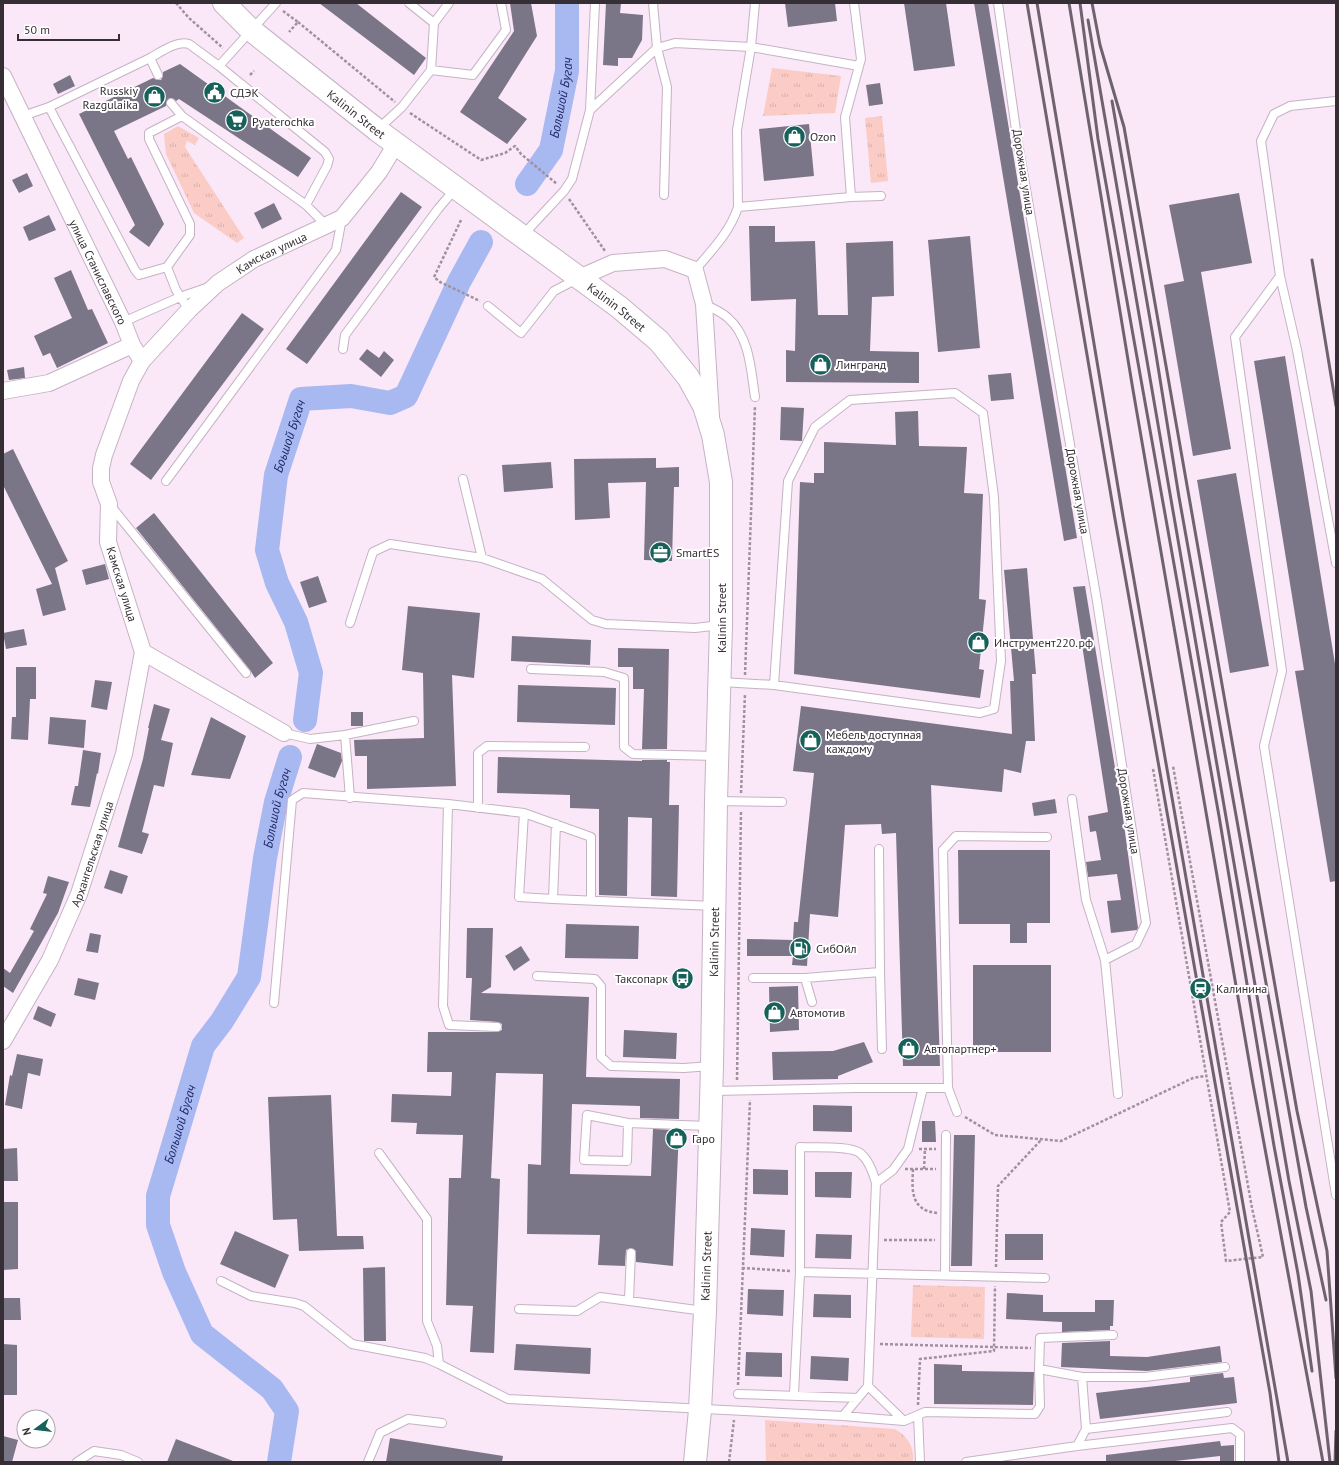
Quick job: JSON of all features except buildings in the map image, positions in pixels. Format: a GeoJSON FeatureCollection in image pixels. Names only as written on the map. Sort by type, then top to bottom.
{"type":"FeatureCollection","features":[{"type":"Feature","properties":{"kind":"main road","name":"Kalinin Street"},"geometry":{"type":"LineString","coordinates":[[224,3],[251,30],[377,130],[455,189],[579,278],[659,341],[688,377],[704,406],[712,435],[721,482],[721,625],[716,801],[712,1066],[705,1311],[700,1410],[695,1462]]}},
{"type":"Feature","properties":{"kind":"street","name":"улица Станиславского"},"geometry":{"type":"LineString","coordinates":[[3,76],[123,322],[132,345]]}},
{"type":"Feature","properties":{"kind":"street","name":"Камская улица"},"geometry":{"type":"LineString","coordinates":[[143,652],[108,542],[109,504],[101,482],[101,468],[104,455],[131,381],[142,362],[190,310],[218,283],[254,260],[342,218],[379,172],[396,144]]}},
{"type":"Feature","properties":{"kind":"street"},"geometry":{"type":"LineString","coordinates":[[579,278],[613,263],[665,259],[695,270],[704,304],[712,435]]}},
{"type":"Feature","properties":{"kind":"street"},"geometry":{"type":"LineString","coordinates":[[3,391],[49,383],[132,345],[142,362]]}},
{"type":"Feature","properties":{"kind":"street"},"geometry":{"type":"LineString","coordinates":[[143,652],[284,733]]}},
{"type":"Feature","properties":{"kind":"street","name":"Архангельская улица"},"geometry":{"type":"LineString","coordinates":[[3,1042],[50,960],[79,894],[124,754],[143,652]]}},
{"type":"Feature","properties":{"kind":"lane"},"geometry":{"type":"LineString","coordinates":[[409,3],[434,23]]}},
{"type":"Feature","properties":{"kind":"lane"},"geometry":{"type":"LineString","coordinates":[[377,130],[402,107],[431,70],[434,23],[449,3]]}},
{"type":"Feature","properties":{"kind":"lane"},"geometry":{"type":"LineString","coordinates":[[431,70],[473,75],[506,30],[501,3]]}},
{"type":"Feature","properties":{"kind":"lane"},"geometry":{"type":"LineString","coordinates":[[521,237],[564,191],[572,179],[590,110],[595,3]]}},
{"type":"Feature","properties":{"kind":"lane"},"geometry":{"type":"LineString","coordinates":[[653,3],[657,48],[668,87],[664,195]]}},
{"type":"Feature","properties":{"kind":"lane"},"geometry":{"type":"LineString","coordinates":[[695,270],[728,231],[734,222],[738,207],[736,130],[751,47],[755,3]]}},
{"type":"Feature","properties":{"kind":"lane"},"geometry":{"type":"LineString","coordinates":[[851,197],[845,117],[861,59],[854,3]]}},
{"type":"Feature","properties":{"kind":"lane","name":"Дорожная улица"},"geometry":{"type":"LineString","coordinates":[[998,3],[1017,137],[1097,601],[1146,923],[1136,944],[1105,960]]}},
{"type":"Feature","properties":{"kind":"lane"},"geometry":{"type":"LineString","coordinates":[[219,66],[229,53],[275,4]]}},
{"type":"Feature","properties":{"kind":"lane"},"geometry":{"type":"LineString","coordinates":[[23,116],[49,107],[184,42],[219,66],[325,152],[328,159],[327,166],[306,205]]}},
{"type":"Feature","properties":{"kind":"lane"},"geometry":{"type":"LineString","coordinates":[[590,110],[657,48],[676,43],[751,47],[860,66]]}},
{"type":"Feature","properties":{"kind":"lane"},"geometry":{"type":"LineString","coordinates":[[150,58],[158,75]]}},
{"type":"Feature","properties":{"kind":"lane"},"geometry":{"type":"LineString","coordinates":[[1336,101],[1290,106],[1279,111],[1274,114],[1261,141],[1280,276],[1297,350],[1336,563]]}},
{"type":"Feature","properties":{"kind":"lane"},"geometry":{"type":"LineString","coordinates":[[171,103],[182,116],[306,205],[326,225]]}},
{"type":"Feature","properties":{"kind":"lane"},"geometry":{"type":"LineString","coordinates":[[49,107],[135,270],[139,274],[167,267],[190,235],[190,224],[149,139],[149,133],[182,116]]}},
{"type":"Feature","properties":{"kind":"lane"},"geometry":{"type":"LineString","coordinates":[[343,349],[345,335],[438,209],[455,189]]}},
{"type":"Feature","properties":{"kind":"lane"},"geometry":{"type":"LineString","coordinates":[[738,207],[851,197],[882,196]]}},
{"type":"Feature","properties":{"kind":"lane"},"geometry":{"type":"LineString","coordinates":[[166,481],[336,250],[342,218]]}},
{"type":"Feature","properties":{"kind":"lane"},"geometry":{"type":"LineString","coordinates":[[167,267],[180,297],[190,310]]}},
{"type":"Feature","properties":{"kind":"lane"},"geometry":{"type":"LineString","coordinates":[[1280,276],[1235,337],[1282,671],[1264,746],[1336,1195]]}},
{"type":"Feature","properties":{"kind":"lane"},"geometry":{"type":"LineString","coordinates":[[488,306],[521,333],[554,291],[579,278]]}},
{"type":"Feature","properties":{"kind":"lane"},"geometry":{"type":"LineString","coordinates":[[123,322],[180,297],[218,283]]}},
{"type":"Feature","properties":{"kind":"lane"},"geometry":{"type":"LineString","coordinates":[[704,304],[728,318],[740,333],[749,356],[755,397]]}},
{"type":"Feature","properties":{"kind":"lane"},"geometry":{"type":"LineString","coordinates":[[720,682],[774,685],[980,713],[994,709],[1001,661],[994,497],[983,413],[955,393],[850,400],[816,427],[788,480],[774,685]]}},
{"type":"Feature","properties":{"kind":"lane"},"geometry":{"type":"LineString","coordinates":[[463,479],[482,558]]}},
{"type":"Feature","properties":{"kind":"lane"},"geometry":{"type":"LineString","coordinates":[[109,504],[246,673]]}},
{"type":"Feature","properties":{"kind":"lane"},"geometry":{"type":"LineString","coordinates":[[350,623],[373,552],[390,544],[482,558],[542,579],[592,620],[606,624],[695,628],[721,625]]}},
{"type":"Feature","properties":{"kind":"lane"},"geometry":{"type":"LineString","coordinates":[[531,669],[604,672],[624,678],[624,747],[633,754],[717,756]]}},
{"type":"Feature","properties":{"kind":"lane"},"geometry":{"type":"LineString","coordinates":[[284,733],[310,739],[345,735],[414,721]]}},
{"type":"Feature","properties":{"kind":"lane"},"geometry":{"type":"LineString","coordinates":[[345,735],[350,798]]}},
{"type":"Feature","properties":{"kind":"lane"},"geometry":{"type":"LineString","coordinates":[[478,808],[478,753],[487,746],[585,747]]}},
{"type":"Feature","properties":{"kind":"lane"},"geometry":{"type":"LineString","coordinates":[[274,1003],[292,800],[304,793],[350,798],[448,804],[524,813],[591,837],[591,900]]}},
{"type":"Feature","properties":{"kind":"lane"},"geometry":{"type":"LineString","coordinates":[[1072,799],[1086,900],[1105,960],[1118,1094]]}},
{"type":"Feature","properties":{"kind":"lane"},"geometry":{"type":"LineString","coordinates":[[716,801],[782,802]]}},
{"type":"Feature","properties":{"kind":"lane"},"geometry":{"type":"LineString","coordinates":[[448,804],[443,1006],[449,1025],[497,1027]]}},
{"type":"Feature","properties":{"kind":"lane"},"geometry":{"type":"LineString","coordinates":[[524,813],[519,897],[715,906]]}},
{"type":"Feature","properties":{"kind":"lane"},"geometry":{"type":"LineString","coordinates":[[553,899],[556,824]]}},
{"type":"Feature","properties":{"kind":"lane"},"geometry":{"type":"LineString","coordinates":[[957,1112],[948,1088],[943,850],[956,836],[1047,837]]}},
{"type":"Feature","properties":{"kind":"lane"},"geometry":{"type":"LineString","coordinates":[[879,849],[882,1049]]}},
{"type":"Feature","properties":{"kind":"lane"},"geometry":{"type":"LineString","coordinates":[[753,978],[805,978],[880,972]]}},
{"type":"Feature","properties":{"kind":"lane"},"geometry":{"type":"LineString","coordinates":[[537,976],[595,979],[601,986],[601,1057],[611,1066],[684,1068],[712,1066]]}},
{"type":"Feature","properties":{"kind":"lane"},"geometry":{"type":"LineString","coordinates":[[805,978],[812,1002]]}},
{"type":"Feature","properties":{"kind":"lane"},"geometry":{"type":"LineString","coordinates":[[876,1183],[893,1170],[908,1149],[923,1088]]}},
{"type":"Feature","properties":{"kind":"lane"},"geometry":{"type":"LineString","coordinates":[[711,1091],[948,1088]]}},
{"type":"Feature","properties":{"kind":"lane"},"geometry":{"type":"LineString","coordinates":[[628,1123],[627,1162],[584,1160],[587,1115],[628,1123],[710,1126]]}},
{"type":"Feature","properties":{"kind":"lane"},"geometry":{"type":"LineString","coordinates":[[945,1275],[946,1135]]}},
{"type":"Feature","properties":{"kind":"lane"},"geometry":{"type":"LineString","coordinates":[[794,1394],[800,1272],[800,1147],[849,1149],[859,1152],[872,1168],[876,1183],[868,1386],[843,1416]]}},
{"type":"Feature","properties":{"kind":"lane"},"geometry":{"type":"LineString","coordinates":[[379,1153],[427,1219],[427,1321],[437,1346],[439,1364]]}},
{"type":"Feature","properties":{"kind":"lane"},"geometry":{"type":"LineString","coordinates":[[630,1300],[631,1254]]}},
{"type":"Feature","properties":{"kind":"lane"},"geometry":{"type":"LineString","coordinates":[[800,1272],[1045,1278]]}},
{"type":"Feature","properties":{"kind":"lane"},"geometry":{"type":"LineString","coordinates":[[221,1281],[251,1296],[295,1303],[304,1306],[352,1344],[425,1358],[508,1400],[843,1416],[904,1421],[926,1412],[1035,1414],[1040,1406],[1040,1338],[1113,1336]]}},
{"type":"Feature","properties":{"kind":"lane"},"geometry":{"type":"LineString","coordinates":[[520,1309],[577,1310],[600,1297],[705,1311]]}},
{"type":"Feature","properties":{"kind":"lane"},"geometry":{"type":"LineString","coordinates":[[1039,1369],[1082,1377],[1145,1377],[1225,1368]]}},
{"type":"Feature","properties":{"kind":"lane"},"geometry":{"type":"LineString","coordinates":[[1077,1446],[1086,1429],[1082,1377]]}},
{"type":"Feature","properties":{"kind":"lane"},"geometry":{"type":"LineString","coordinates":[[868,1386],[904,1421]]}},
{"type":"Feature","properties":{"kind":"lane"},"geometry":{"type":"LineString","coordinates":[[738,1394],[794,1394],[858,1398]]}},
{"type":"Feature","properties":{"kind":"lane"},"geometry":{"type":"LineString","coordinates":[[1086,1429],[1227,1412]]}},
{"type":"Feature","properties":{"kind":"lane"},"geometry":{"type":"LineString","coordinates":[[918,1415],[920,1462]]}},
{"type":"Feature","properties":{"kind":"lane"},"geometry":{"type":"LineString","coordinates":[[368,1462],[380,1433],[408,1419],[442,1423]]}},
{"type":"Feature","properties":{"kind":"lane"},"geometry":{"type":"LineString","coordinates":[[966,1462],[1077,1446],[1232,1428],[1240,1434],[1240,1462]]}},
{"type":"Feature","properties":{"kind":"lane"},"geometry":{"type":"LineString","coordinates":[[77,1462],[94,1451],[121,1455],[138,1462]]}},
{"type":"Feature","properties":{"kind":"path"},"geometry":{"type":"LineString","coordinates":[[176,3],[189,18],[229,53]]}},
{"type":"Feature","properties":{"kind":"path"},"geometry":{"type":"LineString","coordinates":[[275,4],[402,107],[481,160],[505,153],[515,146],[522,154],[550,176]]}},
{"type":"Feature","properties":{"kind":"path"},"geometry":{"type":"LineString","coordinates":[[290,32],[298,22]]}},
{"type":"Feature","properties":{"kind":"path"},"geometry":{"type":"LineString","coordinates":[[250,75],[254,71]]}},
{"type":"Feature","properties":{"kind":"path"},"geometry":{"type":"LineString","coordinates":[[564,191],[613,263]]}},
{"type":"Feature","properties":{"kind":"path"},"geometry":{"type":"LineString","coordinates":[[461,220],[434,277],[440,282],[478,301]]}},
{"type":"Feature","properties":{"kind":"path"},"geometry":{"type":"LineString","coordinates":[[745,683],[755,397]]}},
{"type":"Feature","properties":{"kind":"path"},"geometry":{"type":"LineString","coordinates":[[1152,769],[1230,1212],[1220,1222],[1226,1261],[1263,1257],[1252,1208],[1173,766]]}},
{"type":"Feature","properties":{"kind":"path"},"geometry":{"type":"LineString","coordinates":[[736,1090],[740,909]]}},
{"type":"Feature","properties":{"kind":"path"},"geometry":{"type":"LineString","coordinates":[[957,1112],[995,1134],[1061,1140],[1193,1078],[1205,1076]]}},
{"type":"Feature","properties":{"kind":"path"},"geometry":{"type":"LineString","coordinates":[[738,1394],[750,1090]]}},
{"type":"Feature","properties":{"kind":"path"},"geometry":{"type":"LineString","coordinates":[[908,1149],[946,1148]]}},
{"type":"Feature","properties":{"kind":"path"},"geometry":{"type":"LineString","coordinates":[[924,1149],[924,1169]]}},
{"type":"Feature","properties":{"kind":"path"},"geometry":{"type":"LineString","coordinates":[[913,1169],[912,1193],[916,1201],[930,1212],[946,1214]]}},
{"type":"Feature","properties":{"kind":"path"},"geometry":{"type":"LineString","coordinates":[[893,1170],[946,1169]]}},
{"type":"Feature","properties":{"kind":"path"},"geometry":{"type":"LineString","coordinates":[[874,1240],[945,1240]]}},
{"type":"Feature","properties":{"kind":"path"},"geometry":{"type":"LineString","coordinates":[[742,1268],[800,1272]]}},
{"type":"Feature","properties":{"kind":"path"},"geometry":{"type":"LineString","coordinates":[[869,1343],[956,1347],[1040,1348]]}},
{"type":"Feature","properties":{"kind":"path"},"geometry":{"type":"LineString","coordinates":[[729,1462],[735,1412]]}},
{"type":"Feature","properties":{"kind":"green space"},"geometry":{"type":"Polygon","coordinates":[[[772,68],[841,76],[835,113],[763,116],[772,68]]]}},
{"type":"Feature","properties":{"kind":"green space"},"geometry":{"type":"Polygon","coordinates":[[[882,116],[888,181],[871,183],[865,118],[882,116]]]}},
{"type":"Feature","properties":{"kind":"green space"},"geometry":{"type":"Polygon","coordinates":[[[178,126],[199,138],[195,145],[187,141],[185,147],[244,238],[237,243],[194,213],[166,154],[164,134],[178,126]]]}},
{"type":"Feature","properties":{"kind":"green space"},"geometry":{"type":"Polygon","coordinates":[[[913,1285],[985,1287],[984,1339],[911,1337],[913,1285]]]}},
{"type":"Feature","properties":{"kind":"green space"},"geometry":{"type":"Polygon","coordinates":[[[765,1420],[895,1429],[909,1442],[913,1452],[913,1462],[766,1462],[765,1420]]]}},
{"type":"Feature","properties":{"kind":"waterway","name":"Большой Бугач"},"geometry":{"type":"LineString","coordinates":[[527,184],[551,150],[567,71],[567,3]]}},
{"type":"Feature","properties":{"kind":"waterway","name":"Боьшой Бугач"},"geometry":{"type":"LineString","coordinates":[[305,720],[311,673],[296,622],[277,583],[267,550],[276,475],[301,399],[351,396],[390,403],[406,396],[459,282],[481,242]]}},
{"type":"Feature","properties":{"kind":"waterway","name":"Большой Бугач"},"geometry":{"type":"LineString","coordinates":[[279,1462],[287,1411],[272,1389],[202,1334],[174,1272],[158,1225],[158,1196],[203,1046],[222,1021],[249,977],[265,858],[276,802],[290,757]]}},
{"type":"Feature","properties":{"kind":"railway"},"geometry":{"type":"LineString","coordinates":[[1027,3],[1115,519],[1270,1393],[1279,1462]]}},
{"type":"Feature","properties":{"kind":"railway"},"geometry":{"type":"LineString","coordinates":[[1037,3],[1123,517],[1288,1462]]}},
{"type":"Feature","properties":{"kind":"railway"},"geometry":{"type":"LineString","coordinates":[[1069,3],[1133,390],[1253,1084],[1323,1462]]}},
{"type":"Feature","properties":{"kind":"railway"},"geometry":{"type":"LineString","coordinates":[[1080,3],[1098,139],[1219,816],[1274,1146],[1298,1274],[1312,1371]]}},
{"type":"Feature","properties":{"kind":"railway"},"geometry":{"type":"LineString","coordinates":[[1092,3],[1100,45],[1124,127],[1297,1111],[1327,1251],[1336,1378]]}},
{"type":"Feature","properties":{"kind":"railway"},"geometry":{"type":"LineString","coordinates":[[1088,20],[1289,1181],[1311,1291],[1330,1462]]}},
{"type":"Feature","properties":{"kind":"railway"},"geometry":{"type":"LineString","coordinates":[[1112,101],[1179,497],[1306,1207],[1326,1300]]}},
{"type":"Feature","properties":{"kind":"railway"},"geometry":{"type":"LineString","coordinates":[[1312,260],[1336,406]]}},
{"type":"Feature","properties":{"kind":"railway"},"geometry":{"type":"LineString","coordinates":[[1335,1462],[1336,1431]]}},
{"type":"Feature","properties":{"kind":"place","name":"СДЭК"},"geometry":{"type":"Point","coordinates":[215,92]}},
{"type":"Feature","properties":{"kind":"place","name":"Russkiy Razgulaika"},"geometry":{"type":"Point","coordinates":[154,97]}},
{"type":"Feature","properties":{"kind":"place","name":"Pyaterochka"},"geometry":{"type":"Point","coordinates":[236,121]}},
{"type":"Feature","properties":{"kind":"place","name":"Ozon"},"geometry":{"type":"Point","coordinates":[794,136]}},
{"type":"Feature","properties":{"kind":"place","name":"Лингранд"},"geometry":{"type":"Point","coordinates":[820,364]}},
{"type":"Feature","properties":{"kind":"place","name":"SmartES"},"geometry":{"type":"Point","coordinates":[661,552]}},
{"type":"Feature","properties":{"kind":"place","name":"Инструмент220.рф"},"geometry":{"type":"Point","coordinates":[978,642]}},
{"type":"Feature","properties":{"kind":"place","name":"Мебель доступная каждому"},"geometry":{"type":"Point","coordinates":[811,741]}},
{"type":"Feature","properties":{"kind":"place","name":"СибОйл"},"geometry":{"type":"Point","coordinates":[801,948]}},
{"type":"Feature","properties":{"kind":"place","name":"Таксопарк"},"geometry":{"type":"Point","coordinates":[683,978]}},
{"type":"Feature","properties":{"kind":"place","name":"Калинина"},"geometry":{"type":"Point","coordinates":[1201,988]}},
{"type":"Feature","properties":{"kind":"place","name":"Автомотив"},"geometry":{"type":"Point","coordinates":[775,1012]}},
{"type":"Feature","properties":{"kind":"place","name":"Автопартнер+"},"geometry":{"type":"Point","coordinates":[909,1048]}},
{"type":"Feature","properties":{"kind":"place","name":"Гаро"},"geometry":{"type":"Point","coordinates":[677,1138]}}]}
